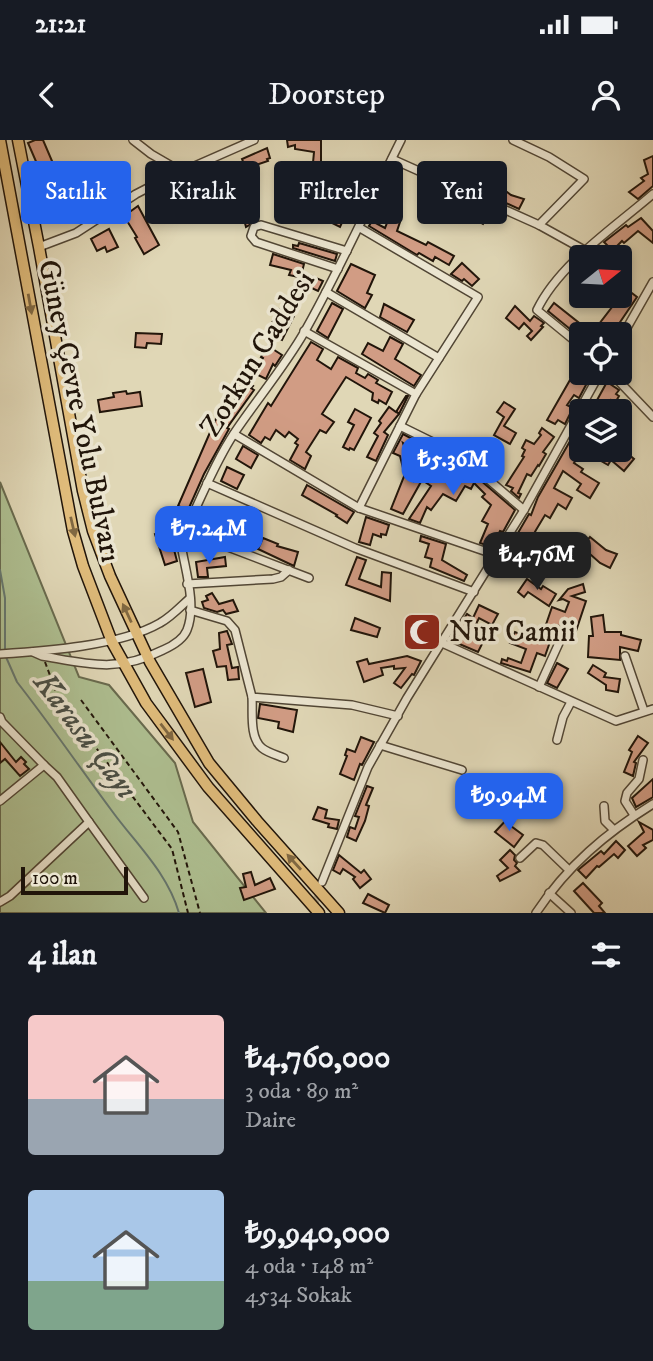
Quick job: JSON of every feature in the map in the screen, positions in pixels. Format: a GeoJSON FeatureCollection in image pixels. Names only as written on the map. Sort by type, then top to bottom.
{"type":"FeatureCollection","features":[{"type":"Feature","properties":{"kind":"highway","name":"Güney Çevre Yolu Bulvarı"},"geometry":{"type":"LineString","coordinates":[[0,140],[74,531],[83,566],[112,642],[146,703],[208,787],[319,913]]}},
{"type":"Feature","properties":{"kind":"highway","name":"Güney Çevre Yolu Bulvarı"},"geometry":{"type":"LineString","coordinates":[[18,140],[82,491],[100,552],[148,657],[209,763],[339,913]]}},
{"type":"Feature","properties":{"kind":"street"},"geometry":{"type":"LineString","coordinates":[[133,140],[163,161]]}},
{"type":"Feature","properties":{"kind":"street"},"geometry":{"type":"LineString","coordinates":[[207,161],[254,140]]}},
{"type":"Feature","properties":{"kind":"street","name":"Zorkun Caddesi"},"geometry":{"type":"LineString","coordinates":[[190,610],[181,544],[207,483],[234,434],[304,331],[360,228],[401,140]]}},
{"type":"Feature","properties":{"kind":"street"},"geometry":{"type":"LineString","coordinates":[[513,140],[549,157],[583,179],[539,225]]}},
{"type":"Feature","properties":{"kind":"street"},"geometry":{"type":"LineString","coordinates":[[392,159],[539,225],[575,245]]}},
{"type":"Feature","properties":{"kind":"street"},"geometry":{"type":"LineString","coordinates":[[39,247],[69,237],[145,190]]}},
{"type":"Feature","properties":{"kind":"street"},"geometry":{"type":"LineString","coordinates":[[593,245],[653,194]]}},
{"type":"Feature","properties":{"kind":"street"},"geometry":{"type":"LineString","coordinates":[[338,269],[256,242],[251,236],[254,227],[261,225],[347,251]]}},
{"type":"Feature","properties":{"kind":"street"},"geometry":{"type":"LineString","coordinates":[[359,508],[416,394],[478,296],[360,228]]}},
{"type":"Feature","properties":{"kind":"street"},"geometry":{"type":"LineString","coordinates":[[569,267],[542,299],[537,310],[569,336]]}},
{"type":"Feature","properties":{"kind":"street"},"geometry":{"type":"LineString","coordinates":[[630,322],[653,282]]}},
{"type":"Feature","properties":{"kind":"street"},"geometry":{"type":"LineString","coordinates":[[326,292],[439,358]]}},
{"type":"Feature","properties":{"kind":"street"},"geometry":{"type":"LineString","coordinates":[[304,331],[416,394]]}},
{"type":"Feature","properties":{"kind":"street"},"geometry":{"type":"LineString","coordinates":[[322,882],[368,767],[380,745],[524,510],[593,385]]}},
{"type":"Feature","properties":{"kind":"street"},"geometry":{"type":"LineString","coordinates":[[622,385],[653,417]]}},
{"type":"Feature","properties":{"kind":"street"},"geometry":{"type":"LineString","coordinates":[[400,426],[461,456],[524,510]]}},
{"type":"Feature","properties":{"kind":"street"},"geometry":{"type":"LineString","coordinates":[[234,434],[359,508],[496,555]]}},
{"type":"Feature","properties":{"kind":"street"},"geometry":{"type":"LineString","coordinates":[[207,483],[355,548],[474,592]]}},
{"type":"Feature","properties":{"kind":"street"},"geometry":{"type":"LineString","coordinates":[[186,531],[309,578]]}},
{"type":"Feature","properties":{"kind":"street"},"geometry":{"type":"LineString","coordinates":[[187,584],[281,578],[289,570]]}},
{"type":"Feature","properties":{"kind":"street"},"geometry":{"type":"LineString","coordinates":[[0,654],[112,642],[137,635],[169,618],[189,599]]}},
{"type":"Feature","properties":{"kind":"street"},"geometry":{"type":"LineString","coordinates":[[33,652],[100,666],[123,664],[148,657],[183,637],[190,610],[215,615],[227,621],[235,630],[252,697],[254,734],[258,743],[263,749],[284,758]]}},
{"type":"Feature","properties":{"kind":"street"},"geometry":{"type":"LineString","coordinates":[[442,643],[616,721],[653,709]]}},
{"type":"Feature","properties":{"kind":"street"},"geometry":{"type":"LineString","coordinates":[[539,687],[559,643]]}},
{"type":"Feature","properties":{"kind":"street"},"geometry":{"type":"LineString","coordinates":[[625,656],[644,711]]}},
{"type":"Feature","properties":{"kind":"street"},"geometry":{"type":"LineString","coordinates":[[252,697],[352,705],[398,716]]}},
{"type":"Feature","properties":{"kind":"street"},"geometry":{"type":"LineString","coordinates":[[557,740],[563,717],[571,702]]}},
{"type":"Feature","properties":{"kind":"street"},"geometry":{"type":"LineString","coordinates":[[0,717],[57,777],[144,898]]}},
{"type":"Feature","properties":{"kind":"street"},"geometry":{"type":"LineString","coordinates":[[380,745],[462,770]]}},
{"type":"Feature","properties":{"kind":"street"},"geometry":{"type":"LineString","coordinates":[[634,815],[625,801],[627,793],[639,779],[643,760]]}},
{"type":"Feature","properties":{"kind":"street"},"geometry":{"type":"LineString","coordinates":[[0,801],[44,765]]}},
{"type":"Feature","properties":{"kind":"street"},"geometry":{"type":"LineString","coordinates":[[536,913],[549,893],[586,852],[613,829],[653,803]]}},
{"type":"Feature","properties":{"kind":"street"},"geometry":{"type":"LineString","coordinates":[[604,806],[605,821],[613,829]]}},
{"type":"Feature","properties":{"kind":"street"},"geometry":{"type":"LineString","coordinates":[[0,902],[17,890],[89,822]]}},
{"type":"Feature","properties":{"kind":"street"},"geometry":{"type":"LineString","coordinates":[[520,858],[536,843],[543,845],[569,870]]}},
{"type":"Feature","properties":{"kind":"street"},"geometry":{"type":"LineString","coordinates":[[549,893],[571,913]]}},
{"type":"Feature","properties":{"kind":"path"},"geometry":{"type":"LineString","coordinates":[[42,656],[58,697],[172,849],[188,913]]}},
{"type":"Feature","properties":{"kind":"path"},"geometry":{"type":"LineString","coordinates":[[81,700],[177,832],[200,913]]}},
{"type":"Feature","properties":{"kind":"green space"},"geometry":{"type":"Polygon","coordinates":[[[0,482],[79,677],[109,685],[175,763],[193,822],[266,913],[0,913],[0,482]]]}},
{"type":"Feature","properties":{"kind":"building"},"geometry":{"type":"Polygon","coordinates":[[[43,140],[52,161],[36,161],[28,143],[43,140]]]}},
{"type":"Feature","properties":{"kind":"building"},"geometry":{"type":"Polygon","coordinates":[[[287,140],[321,140],[321,161],[313,161],[314,152],[295,149],[295,145],[288,147],[287,140]]]}},
{"type":"Feature","properties":{"kind":"building"},"geometry":{"type":"Polygon","coordinates":[[[267,148],[270,158],[260,164],[260,161],[242,159],[267,148]]]}},
{"type":"Feature","properties":{"kind":"building"},"geometry":{"type":"Polygon","coordinates":[[[653,156],[653,186],[638,199],[629,192],[644,181],[641,178],[648,174],[644,160],[653,156]]]}},
{"type":"Feature","properties":{"kind":"building"},"geometry":{"type":"Polygon","coordinates":[[[507,192],[524,199],[519,209],[507,204],[507,192]]]}},
{"type":"Feature","properties":{"kind":"building"},"geometry":{"type":"Polygon","coordinates":[[[138,206],[145,224],[148,224],[159,245],[144,254],[129,224],[131,211],[138,206]]]}},
{"type":"Feature","properties":{"kind":"building"},"geometry":{"type":"Polygon","coordinates":[[[641,218],[653,231],[653,243],[638,231],[618,245],[607,245],[604,242],[626,225],[628,227],[641,218]]]}},
{"type":"Feature","properties":{"kind":"building"},"geometry":{"type":"Polygon","coordinates":[[[378,224],[385,228],[387,224],[399,224],[397,231],[426,245],[428,242],[454,256],[449,265],[435,257],[433,261],[419,253],[417,255],[369,226],[378,224]]]}},
{"type":"Feature","properties":{"kind":"building"},"geometry":{"type":"Polygon","coordinates":[[[109,229],[118,247],[107,252],[105,247],[97,251],[91,239],[109,229]]]}},
{"type":"Feature","properties":{"kind":"building"},"geometry":{"type":"Polygon","coordinates":[[[299,243],[337,254],[335,261],[293,248],[293,245],[298,246],[299,243]]]}},
{"type":"Feature","properties":{"kind":"building"},"geometry":{"type":"Polygon","coordinates":[[[273,254],[304,264],[302,272],[323,281],[318,291],[305,285],[308,279],[289,275],[291,270],[270,265],[273,254]]]}},
{"type":"Feature","properties":{"kind":"building"},"geometry":{"type":"Polygon","coordinates":[[[462,263],[479,279],[472,286],[464,279],[462,281],[451,274],[462,263]]]}},
{"type":"Feature","properties":{"kind":"building"},"geometry":{"type":"Polygon","coordinates":[[[351,264],[375,275],[367,293],[372,295],[365,308],[337,291],[351,264]]]}},
{"type":"Feature","properties":{"kind":"building"},"geometry":{"type":"Polygon","coordinates":[[[332,303],[343,309],[328,338],[317,331],[332,303]]]}},
{"type":"Feature","properties":{"kind":"building"},"geometry":{"type":"Polygon","coordinates":[[[554,303],[578,322],[569,322],[569,328],[548,311],[554,303]]]}},
{"type":"Feature","properties":{"kind":"building"},"geometry":{"type":"Polygon","coordinates":[[[384,304],[414,320],[407,332],[380,317],[384,304]]]}},
{"type":"Feature","properties":{"kind":"building"},"geometry":{"type":"Polygon","coordinates":[[[515,306],[530,321],[534,316],[544,323],[531,340],[527,336],[532,331],[524,323],[519,329],[506,318],[515,306]]]}},
{"type":"Feature","properties":{"kind":"building"},"geometry":{"type":"Polygon","coordinates":[[[611,308],[630,308],[620,322],[600,322],[611,308]]]}},
{"type":"Feature","properties":{"kind":"building"},"geometry":{"type":"Polygon","coordinates":[[[279,309],[294,316],[282,340],[267,333],[279,309]]]}},
{"type":"Feature","properties":{"kind":"building"},"geometry":{"type":"Polygon","coordinates":[[[136,333],[162,334],[161,344],[147,343],[146,348],[135,347],[136,333]]]}},
{"type":"Feature","properties":{"kind":"building"},"geometry":{"type":"Polygon","coordinates":[[[390,337],[403,344],[395,359],[421,375],[414,386],[362,354],[368,343],[383,351],[390,337]]]}},
{"type":"Feature","properties":{"kind":"building"},"geometry":{"type":"Polygon","coordinates":[[[311,342],[323,349],[317,360],[331,369],[338,357],[358,368],[356,373],[365,378],[368,374],[378,380],[376,383],[392,392],[386,404],[379,400],[378,403],[372,400],[373,393],[346,377],[322,414],[334,422],[326,433],[320,430],[306,452],[311,456],[305,469],[290,460],[298,445],[295,443],[298,439],[289,432],[285,437],[276,430],[270,440],[265,437],[261,443],[249,435],[268,403],[271,406],[311,342]]]}},
{"type":"Feature","properties":{"kind":"building"},"geometry":{"type":"Polygon","coordinates":[[[268,346],[282,355],[275,366],[273,364],[266,379],[256,374],[263,358],[261,357],[268,346]]]}},
{"type":"Feature","properties":{"kind":"building"},"geometry":{"type":"Polygon","coordinates":[[[240,378],[253,386],[251,388],[254,390],[227,428],[229,429],[188,510],[178,506],[218,414],[223,406],[229,410],[237,397],[231,393],[240,378]]]}},
{"type":"Feature","properties":{"kind":"building"},"geometry":{"type":"Polygon","coordinates":[[[569,382],[569,385],[586,385],[579,398],[574,395],[569,399],[569,416],[565,424],[558,420],[555,424],[547,420],[569,382]]]}},
{"type":"Feature","properties":{"kind":"building"},"geometry":{"type":"Polygon","coordinates":[[[605,385],[612,385],[619,390],[616,394],[619,396],[617,399],[598,399],[605,385]]]}},
{"type":"Feature","properties":{"kind":"building"},"geometry":{"type":"Polygon","coordinates":[[[126,391],[127,394],[140,392],[142,406],[100,412],[98,400],[126,391]]]}},
{"type":"Feature","properties":{"kind":"building"},"geometry":{"type":"Polygon","coordinates":[[[408,396],[399,414],[384,432],[388,435],[376,461],[367,457],[378,436],[374,433],[381,423],[379,421],[389,407],[396,412],[408,396]]]}},
{"type":"Feature","properties":{"kind":"building"},"geometry":{"type":"Polygon","coordinates":[[[504,402],[515,409],[504,426],[516,433],[510,444],[494,435],[504,417],[497,412],[504,402]]]}},
{"type":"Feature","properties":{"kind":"building"},"geometry":{"type":"Polygon","coordinates":[[[355,409],[371,418],[354,450],[349,450],[343,447],[354,425],[348,422],[355,409]]]}},
{"type":"Feature","properties":{"kind":"building"},"geometry":{"type":"Polygon","coordinates":[[[542,428],[554,437],[543,452],[546,454],[539,466],[531,476],[527,474],[518,493],[521,494],[519,498],[511,491],[513,488],[506,485],[524,457],[522,456],[525,450],[522,448],[526,440],[534,444],[541,435],[539,433],[542,428]]]}},
{"type":"Feature","properties":{"kind":"building"},"geometry":{"type":"Polygon","coordinates":[[[403,434],[433,450],[427,460],[403,443],[410,466],[403,468],[400,456],[393,453],[403,434]]]}},
{"type":"Feature","properties":{"kind":"building"},"geometry":{"type":"Polygon","coordinates":[[[569,443],[569,462],[575,462],[583,469],[581,472],[599,483],[590,498],[577,490],[581,484],[563,471],[554,488],[572,498],[566,509],[558,504],[550,518],[545,515],[536,530],[527,546],[538,555],[532,566],[513,554],[521,541],[515,538],[529,514],[531,515],[538,497],[569,443]]]}},
{"type":"Feature","properties":{"kind":"building"},"geometry":{"type":"Polygon","coordinates":[[[243,446],[258,455],[251,468],[236,459],[243,446]]]}},
{"type":"Feature","properties":{"kind":"building"},"geometry":{"type":"Polygon","coordinates":[[[440,456],[450,463],[442,475],[457,484],[465,471],[479,479],[515,510],[492,547],[480,543],[488,524],[482,521],[491,505],[482,497],[485,494],[474,483],[471,489],[465,486],[456,501],[443,494],[431,510],[427,507],[420,523],[409,519],[431,486],[422,480],[403,514],[391,509],[405,474],[414,481],[426,462],[432,466],[440,456]]]}},
{"type":"Feature","properties":{"kind":"building"},"geometry":{"type":"Polygon","coordinates":[[[613,462],[632,462],[624,471],[613,462]]]}},
{"type":"Feature","properties":{"kind":"building"},"geometry":{"type":"Polygon","coordinates":[[[227,467],[244,475],[237,489],[221,481],[227,467]]]}},
{"type":"Feature","properties":{"kind":"building"},"geometry":{"type":"Polygon","coordinates":[[[307,485],[354,512],[347,523],[302,495],[307,485]]]}},
{"type":"Feature","properties":{"kind":"building"},"geometry":{"type":"Polygon","coordinates":[[[366,517],[389,525],[386,535],[381,534],[381,537],[373,534],[370,545],[359,542],[366,517]]]}},
{"type":"Feature","properties":{"kind":"building"},"geometry":{"type":"Polygon","coordinates":[[[175,526],[177,533],[175,541],[172,542],[177,561],[165,565],[155,534],[175,526]]]}},
{"type":"Feature","properties":{"kind":"building"},"geometry":{"type":"Polygon","coordinates":[[[421,536],[446,544],[442,560],[467,575],[464,581],[430,567],[432,559],[425,557],[429,544],[420,541],[421,536]]]}},
{"type":"Feature","properties":{"kind":"building"},"geometry":{"type":"Polygon","coordinates":[[[590,537],[606,550],[617,554],[610,568],[582,547],[590,537]]]}},
{"type":"Feature","properties":{"kind":"building"},"geometry":{"type":"Polygon","coordinates":[[[263,538],[278,544],[277,546],[298,552],[294,566],[258,549],[263,538]]]}},
{"type":"Feature","properties":{"kind":"building"},"geometry":{"type":"Polygon","coordinates":[[[225,557],[226,566],[207,568],[208,577],[198,577],[196,562],[225,557]]]}},
{"type":"Feature","properties":{"kind":"building"},"geometry":{"type":"Polygon","coordinates":[[[357,557],[366,560],[359,579],[381,587],[382,572],[391,573],[390,601],[346,585],[357,557]]]}},
{"type":"Feature","properties":{"kind":"building"},"geometry":{"type":"Polygon","coordinates":[[[527,579],[541,589],[543,586],[556,594],[549,606],[528,592],[524,597],[518,592],[527,579]]]}},
{"type":"Feature","properties":{"kind":"building"},"geometry":{"type":"Polygon","coordinates":[[[583,584],[585,592],[572,596],[586,601],[576,631],[556,625],[545,656],[537,653],[530,672],[501,663],[502,659],[507,661],[508,658],[521,663],[526,649],[510,643],[515,632],[540,642],[552,607],[565,612],[569,602],[559,600],[568,589],[583,584]]]}},
{"type":"Feature","properties":{"kind":"building"},"geometry":{"type":"Polygon","coordinates":[[[212,593],[219,604],[233,600],[238,611],[226,614],[223,610],[217,612],[204,608],[202,602],[208,600],[206,596],[212,593]]]}},
{"type":"Feature","properties":{"kind":"building"},"geometry":{"type":"Polygon","coordinates":[[[479,605],[498,614],[492,625],[479,618],[470,636],[483,642],[478,652],[450,640],[467,614],[473,618],[479,605]]]}},
{"type":"Feature","properties":{"kind":"building"},"geometry":{"type":"Polygon","coordinates":[[[603,615],[605,632],[621,632],[621,635],[641,640],[638,651],[620,647],[620,660],[588,657],[589,636],[593,636],[591,617],[603,615]]]}},
{"type":"Feature","properties":{"kind":"building"},"geometry":{"type":"Polygon","coordinates":[[[355,618],[380,628],[377,637],[351,630],[355,618]]]}},
{"type":"Feature","properties":{"kind":"building"},"geometry":{"type":"Polygon","coordinates":[[[227,631],[232,644],[227,645],[232,668],[238,667],[239,679],[228,680],[226,666],[217,667],[213,651],[220,649],[219,633],[227,631]]]}},
{"type":"Feature","properties":{"kind":"building"},"geometry":{"type":"Polygon","coordinates":[[[407,656],[421,661],[414,675],[412,674],[401,688],[394,683],[405,668],[381,668],[383,675],[364,682],[357,662],[367,659],[369,664],[407,656]]]}},
{"type":"Feature","properties":{"kind":"building"},"geometry":{"type":"Polygon","coordinates":[[[557,663],[568,669],[557,688],[547,683],[557,663]]]}},
{"type":"Feature","properties":{"kind":"building"},"geometry":{"type":"Polygon","coordinates":[[[593,665],[606,673],[604,677],[620,679],[618,692],[606,690],[606,685],[588,673],[593,665]]]}},
{"type":"Feature","properties":{"kind":"building"},"geometry":{"type":"Polygon","coordinates":[[[203,669],[211,702],[195,707],[186,673],[203,669]]]}},
{"type":"Feature","properties":{"kind":"building"},"geometry":{"type":"Polygon","coordinates":[[[260,704],[297,710],[293,732],[278,728],[279,722],[258,718],[260,704]]]}},
{"type":"Feature","properties":{"kind":"building"},"geometry":{"type":"Polygon","coordinates":[[[638,736],[648,743],[634,762],[633,776],[624,772],[632,752],[629,750],[638,736]]]}},
{"type":"Feature","properties":{"kind":"building"},"geometry":{"type":"Polygon","coordinates":[[[361,737],[374,742],[362,765],[360,764],[354,780],[340,774],[347,749],[355,752],[361,737]]]}},
{"type":"Feature","properties":{"kind":"building"},"geometry":{"type":"Polygon","coordinates":[[[0,742],[16,762],[21,757],[29,769],[20,776],[5,759],[0,763],[0,742]]]}},
{"type":"Feature","properties":{"kind":"building"},"geometry":{"type":"Polygon","coordinates":[[[653,779],[653,797],[636,807],[632,798],[653,779]]]}},
{"type":"Feature","properties":{"kind":"building"},"geometry":{"type":"Polygon","coordinates":[[[367,786],[373,788],[366,805],[369,806],[365,821],[356,841],[347,837],[350,827],[355,829],[359,817],[355,816],[367,786]]]}},
{"type":"Feature","properties":{"kind":"building"},"geometry":{"type":"Polygon","coordinates":[[[318,807],[327,810],[325,818],[339,820],[337,829],[313,819],[318,807]]]}},
{"type":"Feature","properties":{"kind":"building"},"geometry":{"type":"Polygon","coordinates":[[[508,818],[514,822],[511,826],[523,835],[514,847],[495,832],[508,818]]]}},
{"type":"Feature","properties":{"kind":"building"},"geometry":{"type":"Polygon","coordinates":[[[639,822],[653,830],[653,840],[643,845],[646,848],[637,856],[628,846],[644,832],[639,822]]]}},
{"type":"Feature","properties":{"kind":"building"},"geometry":{"type":"Polygon","coordinates":[[[616,841],[625,850],[618,858],[614,854],[586,878],[578,870],[601,851],[604,854],[616,841]]]}},
{"type":"Feature","properties":{"kind":"building"},"geometry":{"type":"Polygon","coordinates":[[[510,850],[515,855],[515,866],[520,871],[500,881],[497,876],[508,868],[500,860],[510,850]]]}},
{"type":"Feature","properties":{"kind":"building"},"geometry":{"type":"Polygon","coordinates":[[[339,855],[361,873],[364,870],[371,879],[360,888],[353,879],[355,877],[343,869],[340,874],[333,870],[339,855]]]}},
{"type":"Feature","properties":{"kind":"building"},"geometry":{"type":"Polygon","coordinates":[[[251,872],[255,885],[270,878],[275,889],[244,900],[240,888],[246,887],[243,874],[251,872]]]}},
{"type":"Feature","properties":{"kind":"building"},"geometry":{"type":"Polygon","coordinates":[[[583,883],[602,903],[599,906],[605,913],[594,913],[574,891],[583,883]]]}},
{"type":"Feature","properties":{"kind":"building"},"geometry":{"type":"Polygon","coordinates":[[[368,894],[389,905],[385,913],[363,903],[368,894]]]}},
{"type":"Feature","properties":{"kind":"waterway","name":"Karasu Çayı"},"geometry":{"type":"LineString","coordinates":[[0,570],[5,598],[5,652]]}},
{"type":"Feature","properties":{"kind":"waterway","name":"Karasu Çayı"},"geometry":{"type":"LineString","coordinates":[[6,657],[17,682],[159,871],[179,913]]}},
{"type":"Feature","properties":{"kind":"tunnel"},"geometry":{"type":"LineString","coordinates":[[312,913],[322,882]]}},
{"type":"Feature","properties":{"kind":"place","name":"Nur Camii"},"geometry":{"type":"Point","coordinates":[422,632]}}]}
